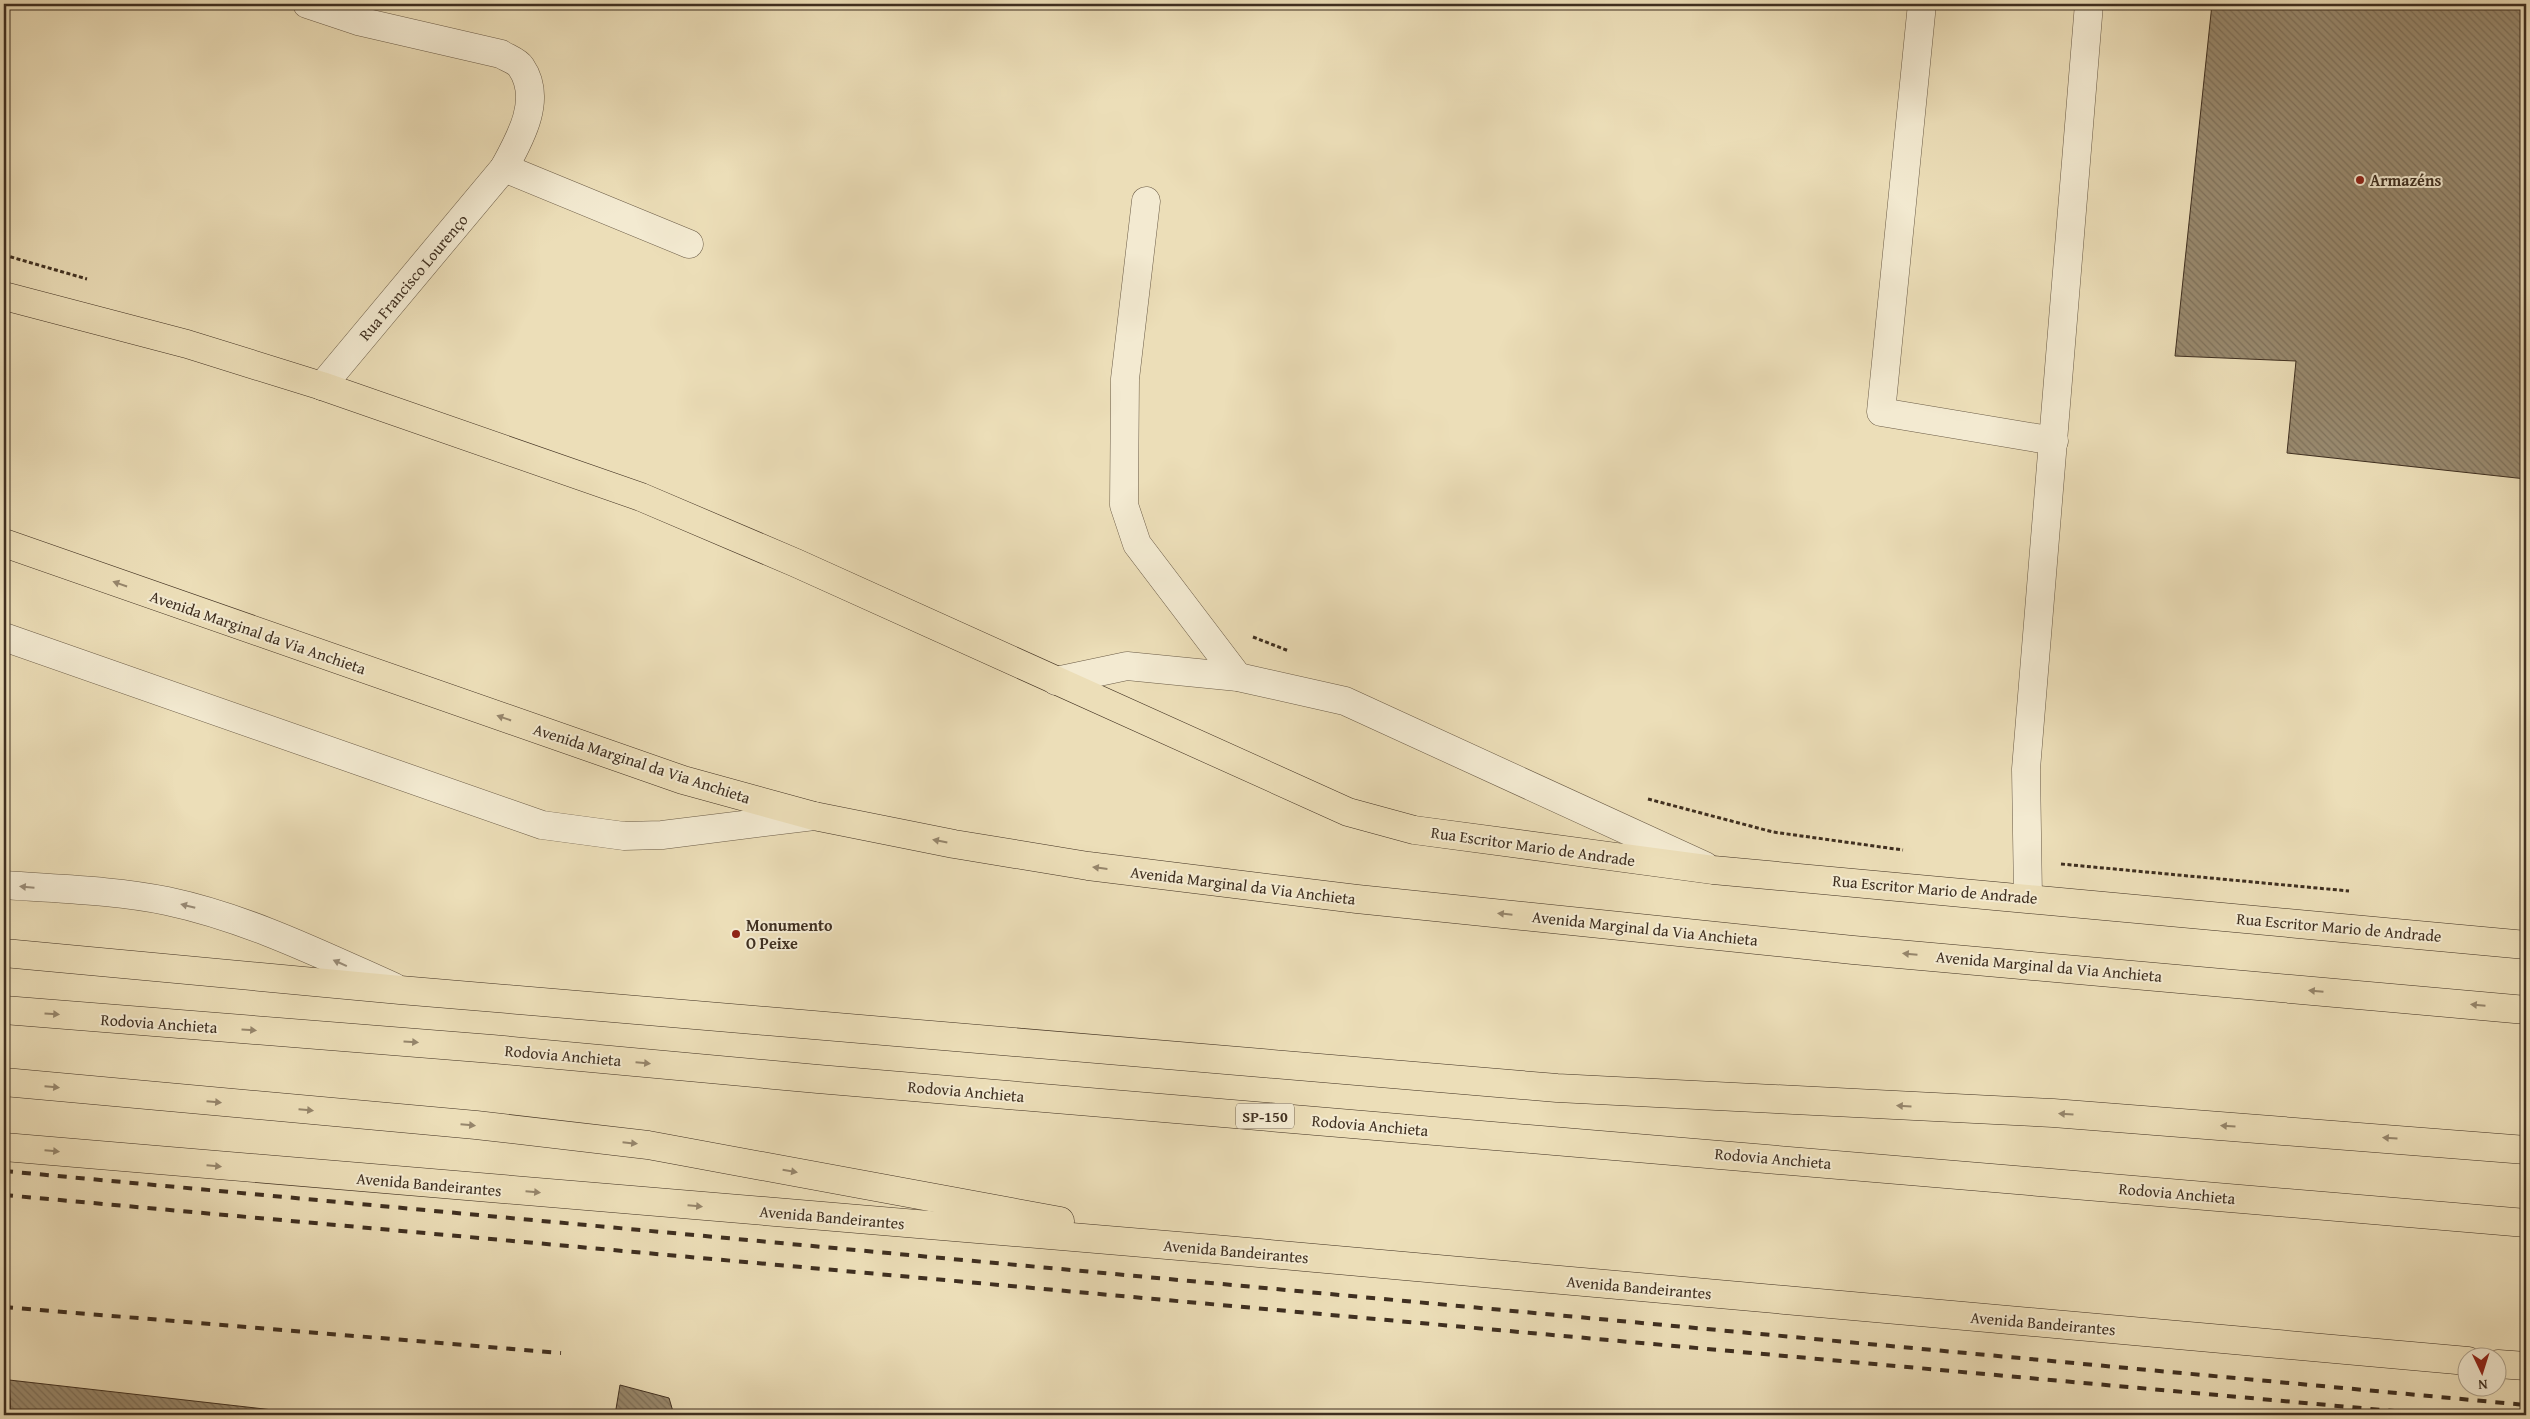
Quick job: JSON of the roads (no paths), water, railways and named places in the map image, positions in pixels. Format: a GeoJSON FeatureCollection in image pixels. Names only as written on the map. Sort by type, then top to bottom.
{"type":"FeatureCollection","features":[{"type":"Feature","properties":{"kind":"main road"},"geometry":{"type":"LineString","coordinates":[[4,296],[187,344],[322,386],[641,497],[796,564],[1056,681]]}},
{"type":"Feature","properties":{"kind":"main road","name":"Avenida Marginal da Via Anchieta"},"geometry":{"type":"LineString","coordinates":[[4,543],[683,780],[814,816],[954,844],[1088,866],[1357,899],[1853,950],[2526,1010]]}},
{"type":"Feature","properties":{"kind":"main road","name":"Rua Escritor Mario de Andrade"},"geometry":{"type":"LineString","coordinates":[[1056,681],[1348,812],[1414,830],[1713,870],[2028,897],[2526,944]]}},
{"type":"Feature","properties":{"kind":"main road"},"geometry":{"type":"LineString","coordinates":[[4,953],[400,990],[1557,1088],[2053,1113],[2526,1150]]}},
{"type":"Feature","properties":{"kind":"main road","name":"Rodovia Anchieta"},"geometry":{"type":"LineString","coordinates":[[4,1010],[492,1049],[818,1079],[2526,1222]]}},
{"type":"Feature","properties":{"kind":"main road"},"geometry":{"type":"LineString","coordinates":[[4,1082],[476,1126],[648,1145],[1214,1249]]}},
{"type":"Feature","properties":{"kind":"main road"},"geometry":{"type":"LineString","coordinates":[[2425,1141],[2526,1136]]}},
{"type":"Feature","properties":{"kind":"main road","name":"Avenida Bandeirantes"},"geometry":{"type":"LineString","coordinates":[[4,1147],[1214,1249],[2458,1360]]}},
{"type":"Feature","properties":{"kind":"main road"},"geometry":{"type":"LineString","coordinates":[[2508,1365],[2526,1366]]}},
{"type":"Feature","properties":{"kind":"street","name":"Rua Francisco Lourenço"},"geometry":{"type":"LineString","coordinates":[[307,4],[362,12],[501,54],[520,65],[530,85],[530,109],[519,141],[504,168],[322,386]]}},
{"type":"Feature","properties":{"kind":"street"},"geometry":{"type":"LineString","coordinates":[[1922,4],[1881,412],[2054,441]]}},
{"type":"Feature","properties":{"kind":"street"},"geometry":{"type":"LineString","coordinates":[[2028,897],[2026,769],[2089,4]]}},
{"type":"Feature","properties":{"kind":"street"},"geometry":{"type":"LineString","coordinates":[[504,168],[689,244]]}},
{"type":"Feature","properties":{"kind":"street"},"geometry":{"type":"LineString","coordinates":[[1146,201],[1125,380],[1124,505],[1138,544],[1238,676]]}},
{"type":"Feature","properties":{"kind":"street"},"geometry":{"type":"LineString","coordinates":[[4,637],[542,825],[624,836],[662,835],[814,816]]}},
{"type":"Feature","properties":{"kind":"street"},"geometry":{"type":"LineString","coordinates":[[1056,681],[1127,666],[1238,676],[1345,701],[1713,870]]}},
{"type":"Feature","properties":{"kind":"street"},"geometry":{"type":"LineString","coordinates":[[4,885],[125,895],[166,901],[206,911],[267,930],[400,990]]}},
{"type":"Feature","properties":{"kind":"railway"},"geometry":{"type":"LineString","coordinates":[[4,1171],[2526,1405]]}},
{"type":"Feature","properties":{"kind":"railway"},"geometry":{"type":"LineString","coordinates":[[4,1195],[2438,1415]]}},
{"type":"Feature","properties":{"kind":"railway"},"geometry":{"type":"LineString","coordinates":[[4,1307],[561,1353]]}},
{"type":"Feature","properties":{"kind":"place","name":"Armazéns"},"geometry":{"type":"Point","coordinates":[2360,180]}},
{"type":"Feature","properties":{"kind":"place","name":"Monumento O Peixe"},"geometry":{"type":"Point","coordinates":[736,934]}}]}
